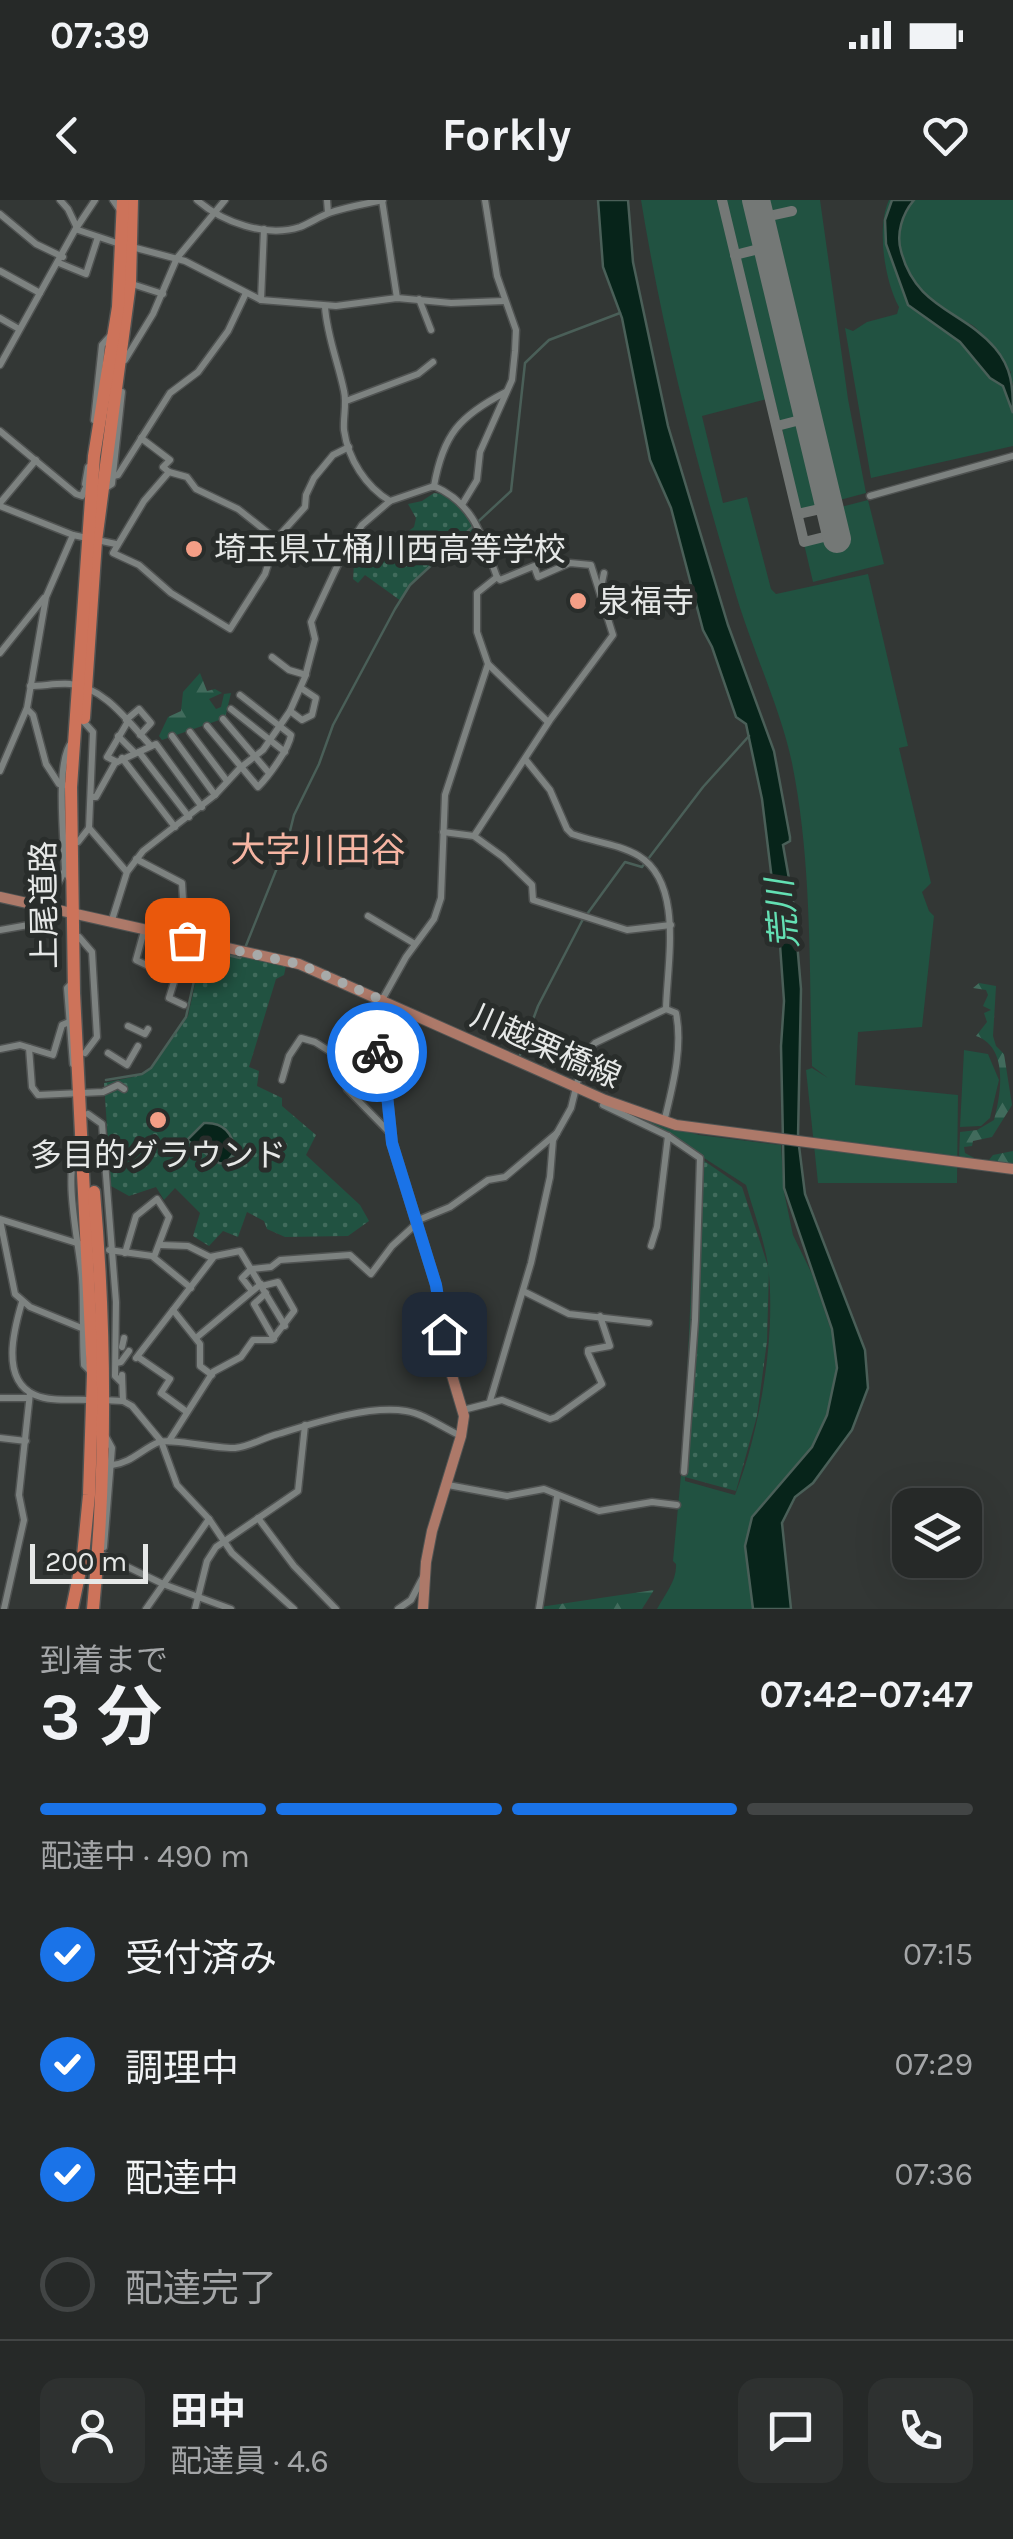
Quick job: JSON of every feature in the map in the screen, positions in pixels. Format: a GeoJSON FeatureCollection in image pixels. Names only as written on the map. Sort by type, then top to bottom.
{"type":"FeatureCollection","features":[{"type":"Feature","properties":{"kind":"highway","name":"上尾道路"},"geometry":{"type":"LineString","coordinates":[[94,1609],[105,1436],[93,1374],[82,1144],[84,1053],[79,937],[68,876],[74,740],[81,687],[85,538],[101,404],[121,343],[132,200]]}},
{"type":"Feature","properties":{"kind":"highway","name":"上尾道路"},"geometry":{"type":"LineString","coordinates":[[123,207],[127,246]]}},
{"type":"Feature","properties":{"kind":"highway","name":"上尾道路"},"geometry":{"type":"LineString","coordinates":[[70,1609],[83,1556],[99,1400],[102,1286],[88,1114],[67,986],[75,916],[84,721],[81,687]]}},
{"type":"Feature","properties":{"kind":"highway"},"geometry":{"type":"LineString","coordinates":[[83,1609],[91,1471]]}},
{"type":"Feature","properties":{"kind":"highway"},"geometry":{"type":"LineString","coordinates":[[83,1609],[103,1486]]}},
{"type":"Feature","properties":{"kind":"main road","name":"川越栗橋線"},"geometry":{"type":"LineString","coordinates":[[0,900],[299,964],[604,1100],[676,1125],[1013,1169]]}},
{"type":"Feature","properties":{"kind":"main road"},"geometry":{"type":"LineString","coordinates":[[382,1000],[375,1022],[376,1042],[390,1134],[438,1292],[448,1362],[463,1410],[461,1436],[432,1531],[423,1609]]}},
{"type":"Feature","properties":{"kind":"street"},"geometry":{"type":"LineString","coordinates":[[60,200],[78,230],[177,258],[261,300],[325,306],[397,298],[451,303],[504,301]]}},
{"type":"Feature","properties":{"kind":"street"},"geometry":{"type":"LineString","coordinates":[[0,365],[96,200]]}},
{"type":"Feature","properties":{"kind":"street"},"geometry":{"type":"LineString","coordinates":[[113,200],[114,206],[123,207]]}},
{"type":"Feature","properties":{"kind":"street"},"geometry":{"type":"LineString","coordinates":[[196,200],[214,214],[264,229],[294,228],[328,214],[382,200],[397,298]]}},
{"type":"Feature","properties":{"kind":"street"},"geometry":{"type":"LineString","coordinates":[[0,431],[76,494],[82,496],[112,484],[121,343],[141,336],[177,258],[225,200]]}},
{"type":"Feature","properties":{"kind":"street"},"geometry":{"type":"LineString","coordinates":[[326,200],[328,214]]}},
{"type":"Feature","properties":{"kind":"street"},"geometry":{"type":"LineString","coordinates":[[463,503],[477,480],[478,459],[512,380],[516,330],[504,301],[485,200]]}},
{"type":"Feature","properties":{"kind":"street"},"geometry":{"type":"LineString","coordinates":[[0,214],[36,244],[86,274],[98,237]]}},
{"type":"Feature","properties":{"kind":"street"},"geometry":{"type":"LineString","coordinates":[[261,300],[264,229]]}},
{"type":"Feature","properties":{"kind":"street"},"geometry":{"type":"LineString","coordinates":[[0,271],[40,293]]}},
{"type":"Feature","properties":{"kind":"street"},"geometry":{"type":"LineString","coordinates":[[132,284],[163,294]]}},
{"type":"Feature","properties":{"kind":"street"},"geometry":{"type":"LineString","coordinates":[[113,476],[118,475],[170,393],[198,372],[228,331],[246,293]]}},
{"type":"Feature","properties":{"kind":"street"},"geometry":{"type":"LineString","coordinates":[[419,299],[431,330]]}},
{"type":"Feature","properties":{"kind":"street"},"geometry":{"type":"LineString","coordinates":[[325,306],[326,330],[346,401],[344,431],[349,447],[366,480],[390,501]]}},
{"type":"Feature","properties":{"kind":"street"},"geometry":{"type":"LineString","coordinates":[[0,318],[19,329]]}},
{"type":"Feature","properties":{"kind":"street"},"geometry":{"type":"LineString","coordinates":[[346,401],[418,374],[434,362]]}},
{"type":"Feature","properties":{"kind":"street"},"geometry":{"type":"LineString","coordinates":[[434,486],[439,458],[455,426],[507,392]]}},
{"type":"Feature","properties":{"kind":"street"},"geometry":{"type":"LineString","coordinates":[[141,438],[170,460],[163,467],[187,476],[196,489],[238,509],[276,539]]}},
{"type":"Feature","properties":{"kind":"street"},"geometry":{"type":"LineString","coordinates":[[170,472],[144,501],[113,554],[139,565],[164,588],[230,629],[264,574],[276,539],[300,515],[306,494],[324,464],[349,447]]}},
{"type":"Feature","properties":{"kind":"street"},"geometry":{"type":"LineString","coordinates":[[870,496],[1013,456]]}},
{"type":"Feature","properties":{"kind":"street"},"geometry":{"type":"LineString","coordinates":[[36,460],[0,504],[85,538],[116,544]]}},
{"type":"Feature","properties":{"kind":"street"},"geometry":{"type":"LineString","coordinates":[[112,924],[126,872],[136,860],[254,758],[290,712],[315,639],[311,622],[342,556],[362,525],[390,501],[434,486],[463,503],[500,580],[534,566],[538,576],[570,563],[591,565],[614,635],[548,723],[474,836]]}},
{"type":"Feature","properties":{"kind":"street"},"geometry":{"type":"LineString","coordinates":[[0,771],[27,708],[46,597],[85,538]]}},
{"type":"Feature","properties":{"kind":"street"},"geometry":{"type":"LineString","coordinates":[[601,588],[604,574]]}},
{"type":"Feature","properties":{"kind":"street"},"geometry":{"type":"LineString","coordinates":[[497,576],[478,593],[475,603],[477,632],[488,664],[548,723]]}},
{"type":"Feature","properties":{"kind":"street"},"geometry":{"type":"LineString","coordinates":[[1,649],[46,597]]}},
{"type":"Feature","properties":{"kind":"street"},"geometry":{"type":"LineString","coordinates":[[272,657],[289,670],[306,674]]}},
{"type":"Feature","properties":{"kind":"street"},"geometry":{"type":"LineString","coordinates":[[382,1000],[434,919],[441,898],[445,796],[488,664]]}},
{"type":"Feature","properties":{"kind":"street"},"geometry":{"type":"LineString","coordinates":[[30,686],[81,687],[108,701],[150,746]]}},
{"type":"Feature","properties":{"kind":"street"},"geometry":{"type":"LineString","coordinates":[[290,712],[302,720],[312,715],[316,698],[301,688]]}},
{"type":"Feature","properties":{"kind":"street"},"geometry":{"type":"LineString","coordinates":[[207,726],[258,787],[289,747],[291,735],[240,696]]}},
{"type":"Feature","properties":{"kind":"street"},"geometry":{"type":"LineString","coordinates":[[27,708],[33,715],[47,768],[64,786]]}},
{"type":"Feature","properties":{"kind":"street"},"geometry":{"type":"LineString","coordinates":[[140,735],[150,723],[139,709],[126,722],[107,757],[120,760],[175,827]]}},
{"type":"Feature","properties":{"kind":"street"},"geometry":{"type":"LineString","coordinates":[[231,710],[285,752]]}},
{"type":"Feature","properties":{"kind":"street"},"geometry":{"type":"LineString","coordinates":[[223,719],[268,772]]}},
{"type":"Feature","properties":{"kind":"street"},"geometry":{"type":"LineString","coordinates":[[78,842],[88,828],[91,797],[93,732],[84,721]]}},
{"type":"Feature","properties":{"kind":"street"},"geometry":{"type":"LineString","coordinates":[[190,732],[227,781]]}},
{"type":"Feature","properties":{"kind":"street"},"geometry":{"type":"LineString","coordinates":[[118,736],[137,752],[190,817]]}},
{"type":"Feature","properties":{"kind":"street"},"geometry":{"type":"LineString","coordinates":[[172,736],[215,795]]}},
{"type":"Feature","properties":{"kind":"street"},"geometry":{"type":"LineString","coordinates":[[0,930],[34,924],[68,876],[64,750],[74,740]]}},
{"type":"Feature","properties":{"kind":"street"},"geometry":{"type":"LineString","coordinates":[[91,797],[96,797],[120,760],[156,744],[202,806]]}},
{"type":"Feature","properties":{"kind":"street"},"geometry":{"type":"LineString","coordinates":[[525,758],[550,790],[572,834],[628,850],[651,865],[668,903],[671,925],[666,1008]]}},
{"type":"Feature","properties":{"kind":"street"},"geometry":{"type":"LineString","coordinates":[[88,828],[126,872]]}},
{"type":"Feature","properties":{"kind":"street"},"geometry":{"type":"LineString","coordinates":[[442,832],[474,836],[503,857],[532,885],[532,900],[627,930],[671,925]]}},
{"type":"Feature","properties":{"kind":"street"},"geometry":{"type":"LineString","coordinates":[[136,860],[182,882],[183,898],[166,935]]}},
{"type":"Feature","properties":{"kind":"street"},"geometry":{"type":"LineString","coordinates":[[368,916],[415,944]]}},
{"type":"Feature","properties":{"kind":"street"},"geometry":{"type":"LineString","coordinates":[[144,930],[136,960],[173,978]]}},
{"type":"Feature","properties":{"kind":"street"},"geometry":{"type":"LineString","coordinates":[[184,1005],[169,998],[187,940]]}},
{"type":"Feature","properties":{"kind":"street"},"geometry":{"type":"LineString","coordinates":[[164,973],[173,952],[183,954]]}},
{"type":"Feature","properties":{"kind":"street"},"geometry":{"type":"LineString","coordinates":[[67,986],[71,1060],[78,1068]]}},
{"type":"Feature","properties":{"kind":"street"},"geometry":{"type":"LineString","coordinates":[[490,1402],[540,1229],[553,1140],[566,1122],[584,1055],[595,1043],[666,1008],[676,1012],[676,1071],[664,1128],[657,1227],[651,1246]]}},
{"type":"Feature","properties":{"kind":"street"},"geometry":{"type":"LineString","coordinates":[[0,1049],[20,1045],[53,1055],[62,1025],[69,1022]]}},
{"type":"Feature","properties":{"kind":"street"},"geometry":{"type":"LineString","coordinates":[[128,1026],[146,1034],[148,1030]]}},
{"type":"Feature","properties":{"kind":"street"},"geometry":{"type":"LineString","coordinates":[[282,1080],[289,1056],[301,1038],[315,1042],[337,1056],[347,1089],[390,1134]]}},
{"type":"Feature","properties":{"kind":"street"},"geometry":{"type":"LineString","coordinates":[[337,1056],[349,1046],[376,1042]]}},
{"type":"Feature","properties":{"kind":"street"},"geometry":{"type":"LineString","coordinates":[[108,1053],[127,1065],[138,1046]]}},
{"type":"Feature","properties":{"kind":"street"},"geometry":{"type":"LineString","coordinates":[[28,1048],[35,1093],[42,1096],[103,1092],[118,1084],[124,1089]]}},
{"type":"Feature","properties":{"kind":"street"},"geometry":{"type":"LineString","coordinates":[[642,1110],[606,1098],[603,1104],[664,1128],[700,1158],[695,1320],[684,1472]]}},
{"type":"Feature","properties":{"kind":"street"},"geometry":{"type":"LineString","coordinates":[[88,1114],[102,1127],[107,1250],[116,1302],[115,1379],[122,1379],[123,1402]]}},
{"type":"Feature","properties":{"kind":"street"},"geometry":{"type":"LineString","coordinates":[[252,1292],[242,1278],[251,1269],[271,1267],[280,1260],[350,1255],[371,1274],[416,1222],[450,1207],[488,1180],[505,1177],[558,1133]]}},
{"type":"Feature","properties":{"kind":"street"},"geometry":{"type":"LineString","coordinates":[[82,1144],[72,1156],[81,1244],[84,1365],[93,1374]]}},
{"type":"Feature","properties":{"kind":"street"},"geometry":{"type":"LineString","coordinates":[[125,1253],[136,1216],[157,1200],[169,1217],[154,1258]]}},
{"type":"Feature","properties":{"kind":"street"},"geometry":{"type":"LineString","coordinates":[[81,1244],[0,1219],[4,1272],[14,1292],[22,1302],[84,1330]]}},
{"type":"Feature","properties":{"kind":"street"},"geometry":{"type":"LineString","coordinates":[[161,1246],[188,1246],[214,1257],[240,1251],[285,1326]]}},
{"type":"Feature","properties":{"kind":"street"},"geometry":{"type":"LineString","coordinates":[[107,1250],[154,1258],[191,1288]]}},
{"type":"Feature","properties":{"kind":"street"},"geometry":{"type":"LineString","coordinates":[[116,1363],[173,1310],[214,1257]]}},
{"type":"Feature","properties":{"kind":"street"},"geometry":{"type":"LineString","coordinates":[[112,1464],[130,1460],[165,1441],[212,1375],[242,1357],[253,1340],[268,1342],[274,1338],[295,1311],[278,1282],[252,1292],[196,1338]]}},
{"type":"Feature","properties":{"kind":"street"},"geometry":{"type":"LineString","coordinates":[[263,1288],[254,1304],[274,1338]]}},
{"type":"Feature","properties":{"kind":"street"},"geometry":{"type":"LineString","coordinates":[[523,1292],[569,1314],[649,1323]]}},
{"type":"Feature","properties":{"kind":"street"},"geometry":{"type":"LineString","coordinates":[[4,1609],[3,1594],[24,1520],[19,1495],[29,1395],[16,1376],[12,1360],[22,1302]]}},
{"type":"Feature","properties":{"kind":"street"},"geometry":{"type":"LineString","coordinates":[[173,1310],[200,1346],[200,1366],[212,1375]]}},
{"type":"Feature","properties":{"kind":"street"},"geometry":{"type":"LineString","coordinates":[[463,1410],[502,1400],[550,1419],[602,1384],[588,1353],[610,1346],[600,1316]]}},
{"type":"Feature","properties":{"kind":"street"},"geometry":{"type":"LineString","coordinates":[[130,1350],[170,1379],[161,1394],[187,1412]]}},
{"type":"Feature","properties":{"kind":"street"},"geometry":{"type":"LineString","coordinates":[[0,1398],[29,1395],[123,1402],[132,1406],[165,1441],[176,1485],[209,1519],[242,1564],[294,1609]]}},
{"type":"Feature","properties":{"kind":"street"},"geometry":{"type":"LineString","coordinates":[[165,1441],[233,1448],[255,1445],[270,1436],[333,1418],[404,1411],[461,1436]]}},
{"type":"Feature","properties":{"kind":"street"},"geometry":{"type":"LineString","coordinates":[[195,1609],[207,1561],[224,1542],[298,1490],[306,1426]]}},
{"type":"Feature","properties":{"kind":"street"},"geometry":{"type":"LineString","coordinates":[[94,1609],[112,1464],[112,1445],[105,1436]]}},
{"type":"Feature","properties":{"kind":"street"},"geometry":{"type":"LineString","coordinates":[[0,1438],[26,1441]]}},
{"type":"Feature","properties":{"kind":"street"},"geometry":{"type":"LineString","coordinates":[[70,1609],[82,1535],[85,1458],[92,1450]]}},
{"type":"Feature","properties":{"kind":"street"},"geometry":{"type":"LineString","coordinates":[[448,1486],[508,1496],[544,1489],[599,1511],[657,1502],[678,1504]]}},
{"type":"Feature","properties":{"kind":"street"},"geometry":{"type":"LineString","coordinates":[[539,1609],[557,1497]]}},
{"type":"Feature","properties":{"kind":"street"},"geometry":{"type":"LineString","coordinates":[[258,1518],[294,1566],[335,1609]]}},
{"type":"Feature","properties":{"kind":"street"},"geometry":{"type":"LineString","coordinates":[[146,1609],[209,1519]]}},
{"type":"Feature","properties":{"kind":"street"},"geometry":{"type":"LineString","coordinates":[[103,1555],[163,1584],[231,1609]]}},
{"type":"Feature","properties":{"kind":"street"},"geometry":{"type":"LineString","coordinates":[[398,1609],[411,1600],[424,1576]]}},
{"type":"Feature","properties":{"kind":"green space"},"geometry":{"type":"Polygon","coordinates":[[[641,200],[719,200],[767,399],[702,416],[723,503],[747,497],[771,589],[776,594],[868,574],[908,746],[899,748],[931,883],[922,892],[934,916],[922,1027],[858,1032],[855,1085],[958,1095],[957,1183],[818,1183],[806,1070],[812,1068],[828,1078],[812,1066],[806,876],[792,763],[737,598],[695,450],[670,351],[641,200]]]}},
{"type":"Feature","properties":{"kind":"green space"},"geometry":{"type":"Polygon","coordinates":[[[726,200],[749,200],[759,245],[738,251],[726,200]]]}},
{"type":"Feature","properties":{"kind":"green space"},"geometry":{"type":"Polygon","coordinates":[[[763,200],[820,200],[848,399],[866,493],[836,501],[763,200]]]}},
{"type":"Feature","properties":{"kind":"green space"},"geometry":{"type":"Polygon","coordinates":[[[889,200],[886,244],[908,305],[960,342],[990,378],[1003,386],[1013,413],[1013,446],[871,478],[845,328],[853,331],[867,322],[897,314],[899,307],[886,270],[883,240],[883,225],[889,200]]]}},
{"type":"Feature","properties":{"kind":"green space"},"geometry":{"type":"Polygon","coordinates":[[[914,200],[1013,200],[1013,384],[1011,372],[977,329],[937,307],[913,280],[900,249],[900,232],[914,200]]]}},
{"type":"Feature","properties":{"kind":"green space"},"geometry":{"type":"Polygon","coordinates":[[[761,252],[801,416],[780,421],[739,258],[761,252]]]}},
{"type":"Feature","properties":{"kind":"green space"},"geometry":{"type":"Polygon","coordinates":[[[802,425],[821,505],[800,510],[782,428],[802,425]]]}},
{"type":"Feature","properties":{"kind":"green space"},"geometry":{"type":"Polygon","coordinates":[[[434,493],[453,495],[477,527],[410,585],[401,601],[365,575],[358,583],[353,579],[354,565],[372,542],[387,547],[414,527],[416,518],[408,504],[434,493]]]}},
{"type":"Feature","properties":{"kind":"green space"},"geometry":{"type":"Polygon","coordinates":[[[868,500],[884,564],[813,582],[804,544],[845,538],[837,508],[868,500]]]}},
{"type":"Feature","properties":{"kind":"green space"},"geometry":{"type":"Polygon","coordinates":[[[200,673],[207,691],[215,689],[222,693],[209,699],[216,709],[221,707],[224,694],[231,693],[225,718],[162,740],[159,736],[168,717],[181,711],[183,692],[200,673]]]}},
{"type":"Feature","properties":{"kind":"green space"},"geometry":{"type":"Polygon","coordinates":[[[203,948],[286,966],[284,975],[276,979],[249,1067],[259,1071],[257,1086],[282,1098],[282,1106],[316,1135],[306,1155],[360,1205],[369,1221],[348,1236],[285,1237],[267,1229],[264,1221],[247,1212],[238,1237],[223,1231],[209,1246],[193,1236],[200,1213],[175,1188],[164,1200],[156,1187],[129,1196],[111,1186],[104,1083],[142,1075],[152,1068],[188,1016],[203,948]]]}},
{"type":"Feature","properties":{"kind":"green space"},"geometry":{"type":"Polygon","coordinates":[[[979,983],[996,986],[993,1036],[1004,1054],[1012,1105],[992,1137],[973,1141],[972,1146],[964,1147],[965,1153],[989,1160],[993,1155],[1013,1151],[1013,1166],[959,1159],[960,1132],[977,1130],[994,1120],[999,1097],[1000,1072],[994,1050],[976,1036],[987,1022],[984,1013],[991,1010],[983,1006],[986,990],[973,988],[979,983]]]}},
{"type":"Feature","properties":{"kind":"green space"},"geometry":{"type":"Polygon","coordinates":[[[964,1050],[988,1054],[999,1080],[990,1118],[981,1126],[960,1127],[964,1050]]]}},
{"type":"Feature","properties":{"kind":"green space"},"geometry":{"type":"Polygon","coordinates":[[[645,1120],[699,1135],[781,1145],[784,1192],[793,1235],[812,1274],[832,1333],[837,1372],[822,1433],[812,1451],[752,1521],[745,1550],[753,1609],[657,1609],[676,1570],[673,1561],[684,1443],[697,1156],[685,1481],[735,1495],[763,1387],[770,1301],[766,1253],[746,1185],[645,1120]]]}},
{"type":"Feature","properties":{"kind":"green space"},"geometry":{"type":"Polygon","coordinates":[[[700,1158],[742,1187],[769,1269],[767,1341],[757,1416],[736,1491],[685,1477],[700,1158]]]}},
{"type":"Feature","properties":{"kind":"green space"},"geometry":{"type":"Polygon","coordinates":[[[654,1590],[642,1609],[539,1609],[540,1607],[654,1590]]]}},
{"type":"Feature","properties":{"kind":"water","name":"荒川"},"geometry":{"type":"Polygon","coordinates":[[[598,200],[628,200],[633,262],[668,426],[728,625],[774,751],[790,837],[783,845],[794,907],[801,989],[798,1138],[805,1194],[865,1350],[868,1388],[852,1430],[813,1483],[795,1497],[782,1523],[791,1609],[753,1609],[745,1546],[752,1517],[812,1447],[827,1415],[837,1368],[832,1329],[784,1188],[781,1046],[784,1001],[762,799],[746,724],[736,717],[703,630],[671,508],[650,460],[622,318],[603,267],[598,200]]]}},
{"type":"Feature","properties":{"kind":"water"},"geometry":{"type":"Polygon","coordinates":[[[892,200],[914,200],[900,231],[901,251],[908,270],[929,297],[982,335],[1001,355],[1010,378],[1013,413],[1003,386],[990,378],[960,342],[908,305],[886,244],[885,220],[892,200]]]}},
{"type":"Feature","properties":{"kind":"water"},"geometry":{"type":"Polygon","coordinates":[[[204,1123],[222,1127],[232,1139],[235,1152],[225,1164],[187,1140],[204,1123]]]}},
{"type":"Feature","properties":{"kind":"waterway"},"geometry":{"type":"LineString","coordinates":[[245,948],[287,843],[294,815],[333,725],[395,609],[410,585],[511,491],[525,363],[549,340],[620,313]]}},
{"type":"Feature","properties":{"kind":"waterway"},"geometry":{"type":"LineString","coordinates":[[520,1055],[538,1006],[582,921],[625,862],[642,867],[703,787],[749,736]]}},
{"type":"Feature","properties":{"kind":"waterway"},"geometry":{"type":"LineString","coordinates":[[106,1080],[142,1074],[151,1068],[186,1017],[201,949],[240,958],[242,955]]}},
{"type":"Feature","properties":{"kind":"taxiway"},"geometry":{"type":"LineString","coordinates":[[722,200],[804,542],[836,534]]}},
{"type":"Feature","properties":{"kind":"taxiway"},"geometry":{"type":"LineString","coordinates":[[760,218],[792,211]]}},
{"type":"Feature","properties":{"kind":"taxiway"},"geometry":{"type":"LineString","coordinates":[[735,255],[767,247]]}},
{"type":"Feature","properties":{"kind":"taxiway"},"geometry":{"type":"LineString","coordinates":[[777,426],[808,418]]}},
{"type":"Feature","properties":{"kind":"taxiway"},"geometry":{"type":"LineString","coordinates":[[798,514],[829,507]]}},
{"type":"Feature","properties":{"kind":"runway"},"geometry":{"type":"LineString","coordinates":[[756,200],[837,539]]}},
{"type":"Feature","properties":{"kind":"way so far"},"geometry":{"type":"LineString","coordinates":[[187,940],[299,964],[382,1000],[375,1022],[377,1052]]}},
{"type":"Feature","properties":{"kind":"place","name":"埼玉県立桶川西高等学校"},"geometry":{"type":"Point","coordinates":[194,549]}},
{"type":"Feature","properties":{"kind":"place","name":"泉福寺"},"geometry":{"type":"Point","coordinates":[578,601]}},
{"type":"Feature","properties":{"kind":"place","name":"多目的グラウンド"},"geometry":{"type":"Point","coordinates":[158,1120]}},
{"type":"Feature","properties":{"kind":"district","name":"大字川田谷"},"geometry":{"type":"Point","coordinates":[318,850]}},
{"type":"Feature","properties":{"kind":"route"},"geometry":{"type":"LineString","coordinates":[[377,1052],[392,1143],[436,1285],[444,1334]]}}]}
